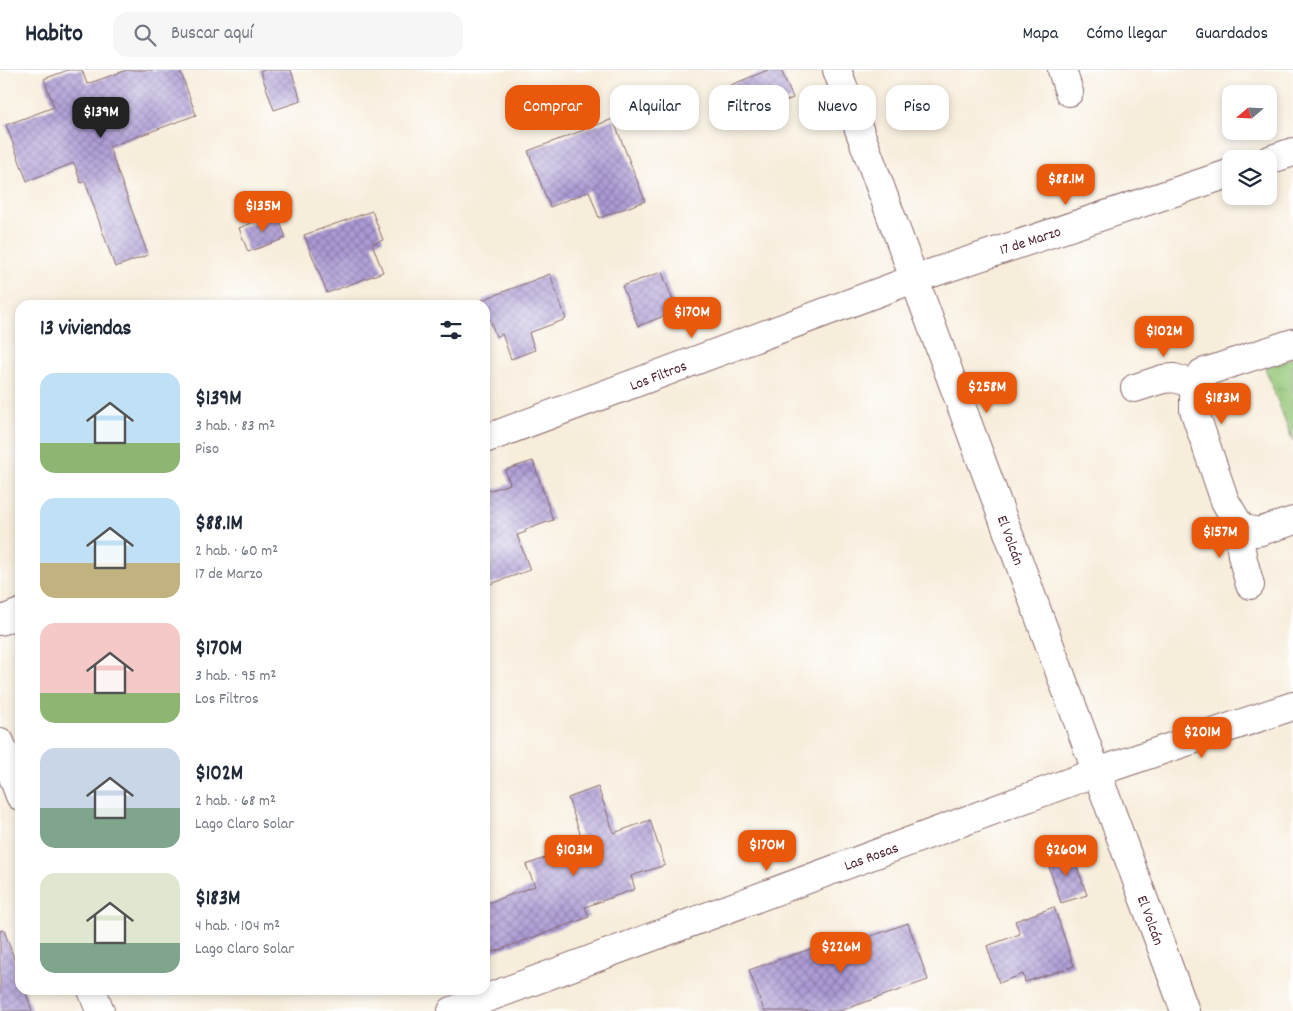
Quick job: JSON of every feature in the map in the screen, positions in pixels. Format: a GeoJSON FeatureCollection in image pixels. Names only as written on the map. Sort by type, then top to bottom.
{"type":"FeatureCollection","features":[{"type":"Feature","properties":{"kind":"street","name":"El Volcán"},"geometry":{"type":"LineString","coordinates":[[837,70],[1184,1011]]}},
{"type":"Feature","properties":{"kind":"street"},"geometry":{"type":"LineString","coordinates":[[1277,157],[1293,152]]}},
{"type":"Feature","properties":{"kind":"street","name":"17 de Marzo"},"geometry":{"type":"LineString","coordinates":[[914,279],[1222,176]]}},
{"type":"Feature","properties":{"kind":"street","name":"Los Filtros"},"geometry":{"type":"LineString","coordinates":[[490,438],[914,279]]}},
{"type":"Feature","properties":{"kind":"street"},"geometry":{"type":"LineString","coordinates":[[1250,585],[1240,546],[1241,528],[1225,501],[1194,410],[1194,384],[1202,374],[1293,343]]}},
{"type":"Feature","properties":{"kind":"street"},"geometry":{"type":"LineString","coordinates":[[1135,388],[1163,379],[1174,378],[1194,384]]}},
{"type":"Feature","properties":{"kind":"street"},"geometry":{"type":"LineString","coordinates":[[1241,528],[1258,532],[1293,521]]}},
{"type":"Feature","properties":{"kind":"street"},"geometry":{"type":"LineString","coordinates":[[0,621],[15,616]]}},
{"type":"Feature","properties":{"kind":"street","name":"Las Rosas"},"geometry":{"type":"LineString","coordinates":[[452,1011],[1097,772],[1293,706]]}},
{"type":"Feature","properties":{"kind":"street"},"geometry":{"type":"LineString","coordinates":[[0,742],[15,782]]}},
{"type":"Feature","properties":{"kind":"street"},"geometry":{"type":"LineString","coordinates":[[94,995],[100,1011]]}},
{"type":"Feature","properties":{"kind":"green space"},"geometry":{"type":"Polygon","coordinates":[[[1293,357],[1293,442],[1265,368],[1293,357]]]}},
{"type":"Feature","properties":{"kind":"building"},"geometry":{"type":"Polygon","coordinates":[[[68,70],[82,70],[87,84],[127,70],[180,70],[196,115],[109,147],[148,255],[115,267],[85,181],[81,183],[74,163],[27,181],[6,125],[54,107],[44,79],[68,70]]]}},
{"type":"Feature","properties":{"kind":"building"},"geometry":{"type":"Polygon","coordinates":[[[260,70],[291,70],[301,101],[274,110],[260,70]]]}},
{"type":"Feature","properties":{"kind":"building"},"geometry":{"type":"Polygon","coordinates":[[[768,70],[781,70],[787,85],[731,85],[768,70]]]}},
{"type":"Feature","properties":{"kind":"building"},"geometry":{"type":"Polygon","coordinates":[[[789,89],[793,98],[789,100],[789,89]]]}},
{"type":"Feature","properties":{"kind":"building"},"geometry":{"type":"Polygon","coordinates":[[[610,120],[610,130],[617,130],[645,201],[599,218],[589,191],[550,207],[528,151],[584,130],[600,130],[600,124],[610,120]]]}},
{"type":"Feature","properties":{"kind":"building"},"geometry":{"type":"Polygon","coordinates":[[[372,211],[383,240],[372,244],[383,272],[327,293],[304,235],[372,211]]]}},
{"type":"Feature","properties":{"kind":"building"},"geometry":{"type":"Polygon","coordinates":[[[277,213],[286,238],[248,252],[239,228],[277,213]]]}},
{"type":"Feature","properties":{"kind":"building"},"geometry":{"type":"Polygon","coordinates":[[[662,272],[677,311],[638,326],[622,286],[662,272]]]}},
{"type":"Feature","properties":{"kind":"building"},"geometry":{"type":"Polygon","coordinates":[[[550,274],[566,319],[529,333],[535,350],[511,359],[502,334],[496,337],[490,320],[490,300],[482,300],[550,274]]]}},
{"type":"Feature","properties":{"kind":"building"},"geometry":{"type":"Polygon","coordinates":[[[533,461],[553,520],[525,530],[526,532],[517,535],[530,570],[490,584],[490,490],[510,484],[505,470],[533,461]]]}},
{"type":"Feature","properties":{"kind":"building"},"geometry":{"type":"Polygon","coordinates":[[[598,787],[614,833],[650,820],[665,865],[631,876],[635,889],[585,907],[589,917],[490,953],[490,902],[535,886],[526,865],[577,846],[575,838],[581,836],[568,798],[598,787]]]}},
{"type":"Feature","properties":{"kind":"building"},"geometry":{"type":"Polygon","coordinates":[[[1071,850],[1087,895],[1061,903],[1046,858],[1071,850]]]}},
{"type":"Feature","properties":{"kind":"building"},"geometry":{"type":"Polygon","coordinates":[[[1054,907],[1074,966],[1025,982],[1023,974],[999,983],[987,946],[1020,934],[1015,921],[1054,907]]]}},
{"type":"Feature","properties":{"kind":"building"},"geometry":{"type":"Polygon","coordinates":[[[908,923],[928,980],[840,1011],[764,1011],[749,970],[813,948],[816,956],[908,923]]]}},
{"type":"Feature","properties":{"kind":"building"},"geometry":{"type":"Polygon","coordinates":[[[4,930],[15,962],[15,995],[27,995],[32,1011],[0,1011],[0,931],[4,930]]]}}]}
